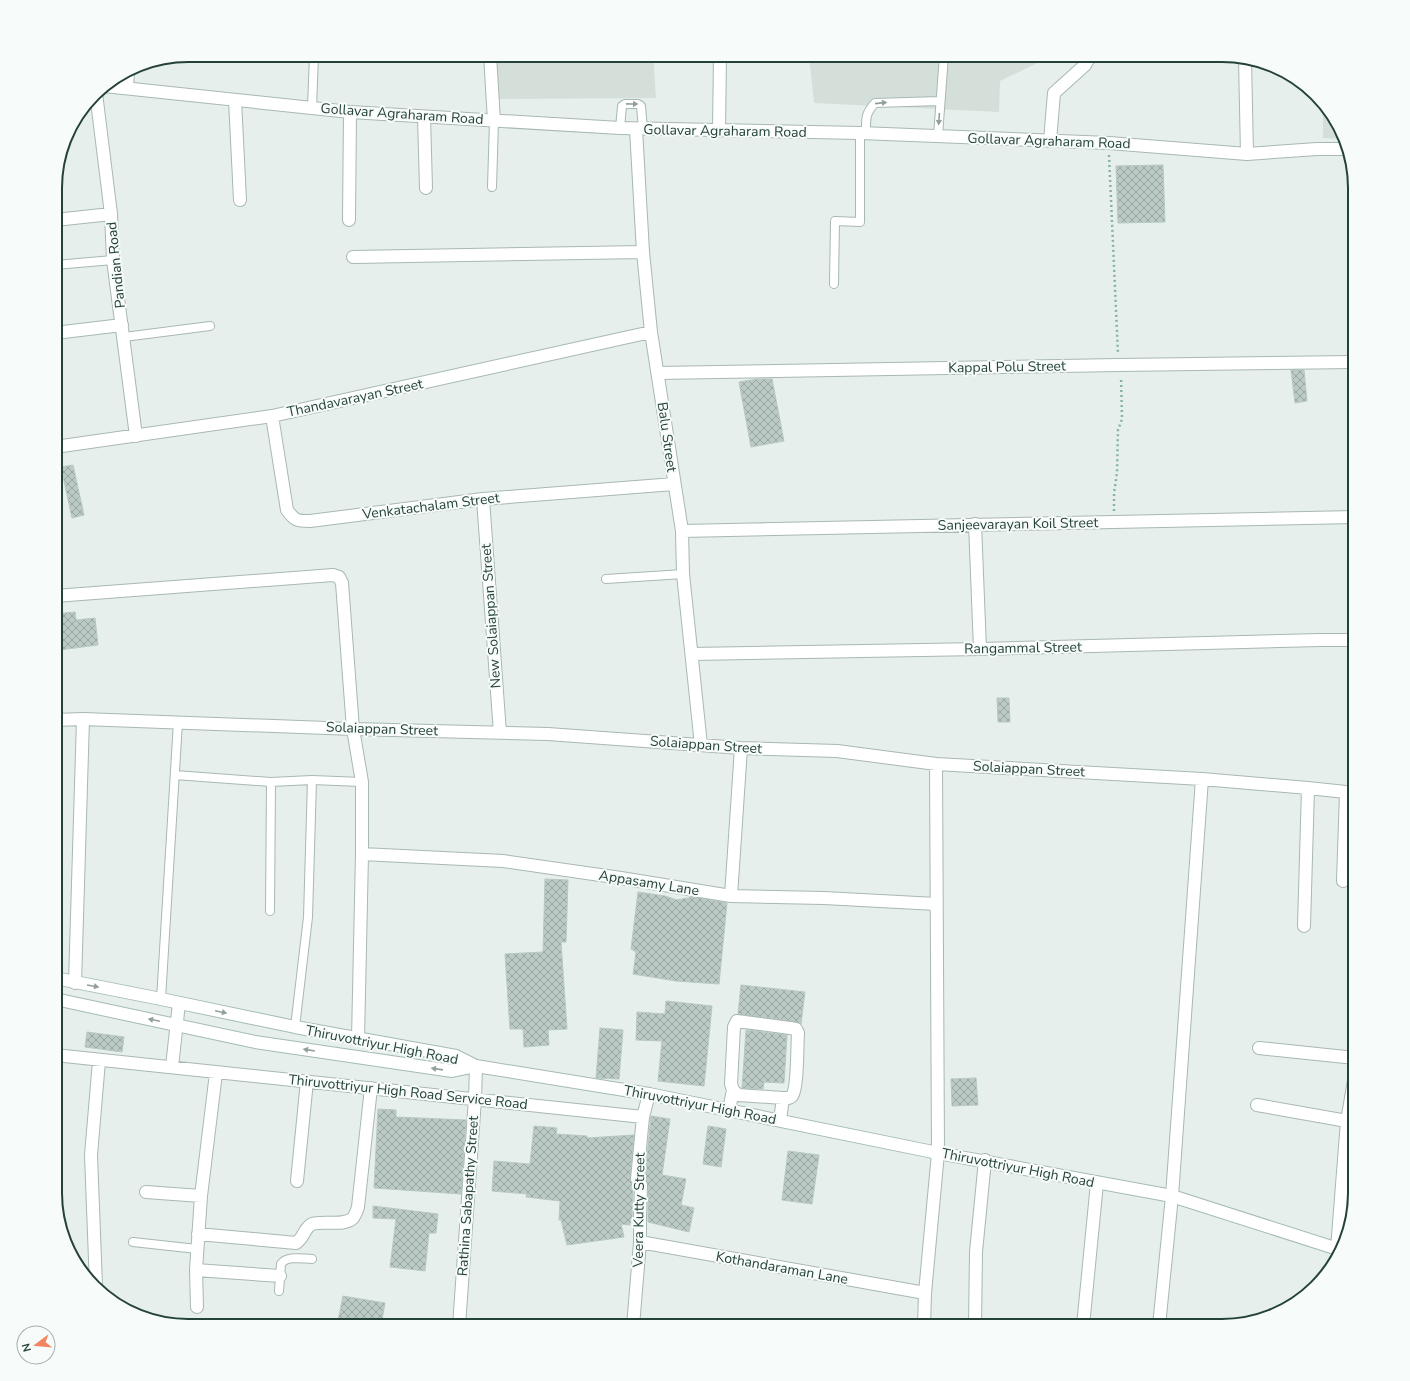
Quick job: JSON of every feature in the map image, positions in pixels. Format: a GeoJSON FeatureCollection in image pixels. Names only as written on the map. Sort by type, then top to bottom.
{"type":"FeatureCollection","features":[{"type":"Feature","properties":{"kind":"street"},"geometry":{"type":"LineString","coordinates":[[490,62],[494,121]]}},
{"type":"Feature","properties":{"kind":"street"},"geometry":{"type":"LineString","coordinates":[[719,131],[720,62]]}},
{"type":"Feature","properties":{"kind":"street"},"geometry":{"type":"LineString","coordinates":[[1050,141],[1054,93],[1087,62]]}},
{"type":"Feature","properties":{"kind":"street"},"geometry":{"type":"LineString","coordinates":[[1245,64],[1247,154]]}},
{"type":"Feature","properties":{"kind":"street"},"geometry":{"type":"LineString","coordinates":[[127,88],[128,78]]}},
{"type":"Feature","properties":{"kind":"street","name":"Gollavar Agraharam Road"},"geometry":{"type":"LineString","coordinates":[[113,87],[350,112],[639,129],[863,133],[1109,143],[1247,154],[1317,149],[1342,149]]}},
{"type":"Feature","properties":{"kind":"street"},"geometry":{"type":"LineString","coordinates":[[235,100],[240,200]]}},
{"type":"Feature","properties":{"kind":"street","name":"Pandian Road"},"geometry":{"type":"LineString","coordinates":[[97,101],[111,214],[113,260],[136,436]]}},
{"type":"Feature","properties":{"kind":"street"},"geometry":{"type":"LineString","coordinates":[[349,220],[350,112]]}},
{"type":"Feature","properties":{"kind":"street"},"geometry":{"type":"LineString","coordinates":[[424,117],[426,188]]}},
{"type":"Feature","properties":{"kind":"street","name":"Balu Street"},"geometry":{"type":"LineString","coordinates":[[639,129],[643,252],[651,332],[682,530],[683,574],[701,745]]}},
{"type":"Feature","properties":{"kind":"street"},"geometry":{"type":"LineString","coordinates":[[62,219],[111,214]]}},
{"type":"Feature","properties":{"kind":"street"},"geometry":{"type":"LineString","coordinates":[[353,257],[643,252]]}},
{"type":"Feature","properties":{"kind":"street"},"geometry":{"type":"LineString","coordinates":[[62,333],[123,331]]}},
{"type":"Feature","properties":{"kind":"street","name":"Thandavarayan Street"},"geometry":{"type":"LineString","coordinates":[[62,446],[272,416],[651,332]]}},
{"type":"Feature","properties":{"kind":"street","name":"Kappal Polu Street"},"geometry":{"type":"LineString","coordinates":[[658,373],[1348,362]]}},
{"type":"Feature","properties":{"kind":"street","name":"Venkatachalam Street"},"geometry":{"type":"LineString","coordinates":[[272,416],[287,510],[292,517],[298,521],[310,521],[483,500],[674,484]]}},
{"type":"Feature","properties":{"kind":"street","name":"New Solaiappan Street"},"geometry":{"type":"LineString","coordinates":[[483,500],[500,733]]}},
{"type":"Feature","properties":{"kind":"street","name":"Sanjeevarayan Koil Street"},"geometry":{"type":"LineString","coordinates":[[682,530],[1348,517]]}},
{"type":"Feature","properties":{"kind":"street"},"geometry":{"type":"LineString","coordinates":[[975,524],[980,649]]}},
{"type":"Feature","properties":{"kind":"street"},"geometry":{"type":"LineString","coordinates":[[62,595],[333,575],[339,577],[342,583],[353,729],[362,782],[358,1039]]}},
{"type":"Feature","properties":{"kind":"street","name":"Rangammal Street"},"geometry":{"type":"LineString","coordinates":[[692,654],[1348,640]]}},
{"type":"Feature","properties":{"kind":"street"},"geometry":{"type":"LineString","coordinates":[[75,983],[83,719]]}},
{"type":"Feature","properties":{"kind":"street","name":"Solaiappan Street"},"geometry":{"type":"LineString","coordinates":[[62,720],[83,719],[353,729],[548,734],[741,748],[837,750],[936,764],[1202,779],[1348,793]]}},
{"type":"Feature","properties":{"kind":"street"},"geometry":{"type":"LineString","coordinates":[[731,896],[741,748]]}},
{"type":"Feature","properties":{"kind":"street"},"geometry":{"type":"LineString","coordinates":[[924,1319],[925,1293],[938,1152],[936,764]]}},
{"type":"Feature","properties":{"kind":"street"},"geometry":{"type":"LineString","coordinates":[[1160,1319],[1172,1196],[1202,779]]}},
{"type":"Feature","properties":{"kind":"street"},"geometry":{"type":"LineString","coordinates":[[1304,926],[1308,788]]}},
{"type":"Feature","properties":{"kind":"street"},"geometry":{"type":"LineString","coordinates":[[1343,881],[1348,818]]}},
{"type":"Feature","properties":{"kind":"street","name":"Appasamy Lane"},"geometry":{"type":"LineString","coordinates":[[362,854],[503,861],[731,896],[824,898],[936,904]]}},
{"type":"Feature","properties":{"kind":"street","name":"Thiruvottriyur High Road"},"geometry":{"type":"LineString","coordinates":[[62,980],[161,999],[295,1028],[456,1056],[476,1066],[649,1094],[938,1152],[1172,1196],[1335,1248]]}},
{"type":"Feature","properties":{"kind":"street"},"geometry":{"type":"LineString","coordinates":[[62,1000],[255,1042],[452,1071],[476,1066]]}},
{"type":"Feature","properties":{"kind":"street"},"geometry":{"type":"LineString","coordinates":[[172,1067],[179,1003]]}},
{"type":"Feature","properties":{"kind":"street"},"geometry":{"type":"LineString","coordinates":[[729,1110],[733,1090],[732,1077],[734,1027],[737,1021],[796,1029],[798,1033],[796,1086],[789,1098],[738,1095],[733,1090]]}},
{"type":"Feature","properties":{"kind":"street"},"geometry":{"type":"LineString","coordinates":[[1259,1048],[1348,1057]]}},
{"type":"Feature","properties":{"kind":"street","name":"Thiruvottriyur High Road Service Road"},"geometry":{"type":"LineString","coordinates":[[62,1056],[644,1117]]}},
{"type":"Feature","properties":{"kind":"street"},"geometry":{"type":"LineString","coordinates":[[96,1279],[91,1156],[99,1061]]}},
{"type":"Feature","properties":{"kind":"street","name":"Rathina Sabapathy Street"},"geometry":{"type":"LineString","coordinates":[[459,1319],[476,1066]]}},
{"type":"Feature","properties":{"kind":"street"},"geometry":{"type":"LineString","coordinates":[[197,1307],[196,1270],[200,1196],[216,1073]]}},
{"type":"Feature","properties":{"kind":"street"},"geometry":{"type":"LineString","coordinates":[[297,1182],[307,1081]]}},
{"type":"Feature","properties":{"kind":"street"},"geometry":{"type":"LineString","coordinates":[[198,1234],[296,1243],[301,1240],[307,1228],[313,1224],[349,1221],[354,1217],[358,1207],[371,1088]]}},
{"type":"Feature","properties":{"kind":"street","name":"Veera Kutty Street"},"geometry":{"type":"LineString","coordinates":[[634,1319],[640,1242],[641,1185],[637,1179],[644,1117],[649,1094]]}},
{"type":"Feature","properties":{"kind":"street"},"geometry":{"type":"LineString","coordinates":[[780,1120],[783,1098]]}},
{"type":"Feature","properties":{"kind":"street"},"geometry":{"type":"LineString","coordinates":[[1257,1105],[1347,1121]]}},
{"type":"Feature","properties":{"kind":"street"},"geometry":{"type":"LineString","coordinates":[[1340,1237],[1348,1115]]}},
{"type":"Feature","properties":{"kind":"street"},"geometry":{"type":"LineString","coordinates":[[975,1319],[976,1252],[985,1160]]}},
{"type":"Feature","properties":{"kind":"street"},"geometry":{"type":"LineString","coordinates":[[1083,1319],[1098,1183]]}},
{"type":"Feature","properties":{"kind":"street"},"geometry":{"type":"LineString","coordinates":[[146,1192],[200,1196]]}},
{"type":"Feature","properties":{"kind":"street","name":"Kothandaraman Lane"},"geometry":{"type":"LineString","coordinates":[[640,1242],[925,1293]]}},
{"type":"Feature","properties":{"kind":"street"},"geometry":{"type":"LineString","coordinates":[[196,1270],[280,1276]]}},
{"type":"Feature","properties":{"kind":"lane"},"geometry":{"type":"LineString","coordinates":[[312,108],[314,62]]}},
{"type":"Feature","properties":{"kind":"lane"},"geometry":{"type":"LineString","coordinates":[[938,136],[943,62]]}},
{"type":"Feature","properties":{"kind":"lane"},"geometry":{"type":"LineString","coordinates":[[834,284],[835,221],[860,222],[863,133],[868,111],[875,103],[940,101]]}},
{"type":"Feature","properties":{"kind":"lane"},"geometry":{"type":"LineString","coordinates":[[620,128],[622,106],[625,104],[638,104],[641,106],[639,129]]}},
{"type":"Feature","properties":{"kind":"lane"},"geometry":{"type":"LineString","coordinates":[[492,187],[494,121]]}},
{"type":"Feature","properties":{"kind":"lane"},"geometry":{"type":"LineString","coordinates":[[62,264],[113,260]]}},
{"type":"Feature","properties":{"kind":"lane"},"geometry":{"type":"LineString","coordinates":[[123,331],[210,326]]}},
{"type":"Feature","properties":{"kind":"lane"},"geometry":{"type":"LineString","coordinates":[[606,579],[683,574]]}},
{"type":"Feature","properties":{"kind":"lane"},"geometry":{"type":"LineString","coordinates":[[161,999],[178,722]]}},
{"type":"Feature","properties":{"kind":"lane"},"geometry":{"type":"LineString","coordinates":[[175,775],[271,782],[312,780],[362,782]]}},
{"type":"Feature","properties":{"kind":"lane"},"geometry":{"type":"LineString","coordinates":[[295,1028],[308,917],[312,780]]}},
{"type":"Feature","properties":{"kind":"lane"},"geometry":{"type":"LineString","coordinates":[[270,911],[271,782]]}},
{"type":"Feature","properties":{"kind":"lane"},"geometry":{"type":"LineString","coordinates":[[133,1242],[197,1250]]}},
{"type":"Feature","properties":{"kind":"lane"},"geometry":{"type":"LineString","coordinates":[[279,1291],[281,1264],[283,1261],[294,1258],[312,1259]]}},
{"type":"Feature","properties":{"kind":"path"},"geometry":{"type":"LineString","coordinates":[[1109,143],[1112,190],[1116,331],[1122,383],[1122,419],[1118,430],[1114,493],[1114,522]]}},
{"type":"Feature","properties":{"kind":"shaded area"},"geometry":{"type":"Polygon","coordinates":[[[496,62],[653,62],[656,98],[498,99],[496,62]]]}},
{"type":"Feature","properties":{"kind":"shaded area"},"geometry":{"type":"Polygon","coordinates":[[[810,62],[1039,62],[1000,81],[999,112],[814,103],[810,62]]]}},
{"type":"Feature","properties":{"kind":"shaded area"},"geometry":{"type":"Polygon","coordinates":[[[1323,113],[1337,139],[1323,138],[1323,113]]]}},
{"type":"Feature","properties":{"kind":"building"},"geometry":{"type":"Polygon","coordinates":[[[1163,165],[1165,222],[1118,223],[1116,166],[1163,165]]]}},
{"type":"Feature","properties":{"kind":"building"},"geometry":{"type":"Polygon","coordinates":[[[1291,370],[1304,370],[1307,401],[1295,403],[1291,370]]]}},
{"type":"Feature","properties":{"kind":"building"},"geometry":{"type":"Polygon","coordinates":[[[757,379],[772,379],[784,441],[751,447],[739,382],[757,379]]]}},
{"type":"Feature","properties":{"kind":"building"},"geometry":{"type":"Polygon","coordinates":[[[73,465],[84,515],[72,518],[62,467],[73,465]]]}},
{"type":"Feature","properties":{"kind":"building"},"geometry":{"type":"Polygon","coordinates":[[[75,612],[76,620],[95,618],[98,645],[62,650],[62,613],[75,612]]]}},
{"type":"Feature","properties":{"kind":"building"},"geometry":{"type":"Polygon","coordinates":[[[997,698],[1009,698],[1010,722],[998,722],[997,698]]]}},
{"type":"Feature","properties":{"kind":"building"},"geometry":{"type":"Polygon","coordinates":[[[545,879],[568,880],[566,942],[561,942],[567,1029],[548,1030],[549,1045],[524,1047],[523,1029],[510,1029],[505,954],[543,952],[545,879]]]}},
{"type":"Feature","properties":{"kind":"building"},"geometry":{"type":"Polygon","coordinates":[[[638,892],[665,896],[677,900],[693,897],[727,903],[719,984],[676,981],[633,974],[636,952],[631,949],[638,892]]]}},
{"type":"Feature","properties":{"kind":"building"},"geometry":{"type":"Polygon","coordinates":[[[741,985],[805,992],[801,1024],[791,1021],[738,1014],[741,985]]]}},
{"type":"Feature","properties":{"kind":"building"},"geometry":{"type":"Polygon","coordinates":[[[666,1001],[712,1006],[704,1086],[658,1081],[662,1041],[636,1040],[637,1012],[665,1014],[666,1001]]]}},
{"type":"Feature","properties":{"kind":"building"},"geometry":{"type":"Polygon","coordinates":[[[600,1028],[623,1030],[619,1079],[596,1078],[600,1028]]]}},
{"type":"Feature","properties":{"kind":"building"},"geometry":{"type":"Polygon","coordinates":[[[746,1030],[787,1035],[784,1083],[764,1082],[763,1089],[742,1088],[746,1030]]]}},
{"type":"Feature","properties":{"kind":"building"},"geometry":{"type":"Polygon","coordinates":[[[87,1032],[124,1037],[122,1052],[85,1047],[87,1032]]]}},
{"type":"Feature","properties":{"kind":"building"},"geometry":{"type":"Polygon","coordinates":[[[976,1078],[978,1105],[952,1106],[951,1079],[976,1078]]]}},
{"type":"Feature","properties":{"kind":"building"},"geometry":{"type":"Polygon","coordinates":[[[378,1109],[396,1110],[396,1117],[466,1120],[461,1194],[374,1188],[378,1109]]]}},
{"type":"Feature","properties":{"kind":"building"},"geometry":{"type":"Polygon","coordinates":[[[651,1116],[670,1119],[662,1175],[686,1179],[681,1205],[694,1208],[689,1232],[648,1222],[648,1185],[645,1177],[651,1116]]]}},
{"type":"Feature","properties":{"kind":"building"},"geometry":{"type":"Polygon","coordinates":[[[534,1126],[557,1128],[556,1134],[587,1136],[587,1138],[634,1135],[630,1178],[633,1187],[632,1218],[630,1225],[621,1224],[624,1237],[567,1245],[561,1220],[559,1220],[560,1201],[526,1197],[527,1194],[492,1191],[494,1161],[530,1164],[534,1126]]]}},
{"type":"Feature","properties":{"kind":"building"},"geometry":{"type":"Polygon","coordinates":[[[708,1126],[726,1129],[721,1167],[703,1164],[708,1126]]]}},
{"type":"Feature","properties":{"kind":"building"},"geometry":{"type":"Polygon","coordinates":[[[788,1151],[819,1155],[812,1204],[782,1200],[788,1151]]]}},
{"type":"Feature","properties":{"kind":"building"},"geometry":{"type":"Polygon","coordinates":[[[373,1206],[438,1214],[436,1233],[429,1233],[425,1271],[390,1267],[396,1219],[373,1218],[373,1206]]]}},
{"type":"Feature","properties":{"kind":"building"},"geometry":{"type":"Polygon","coordinates":[[[343,1296],[385,1303],[382,1319],[338,1319],[343,1296]]]}}]}
